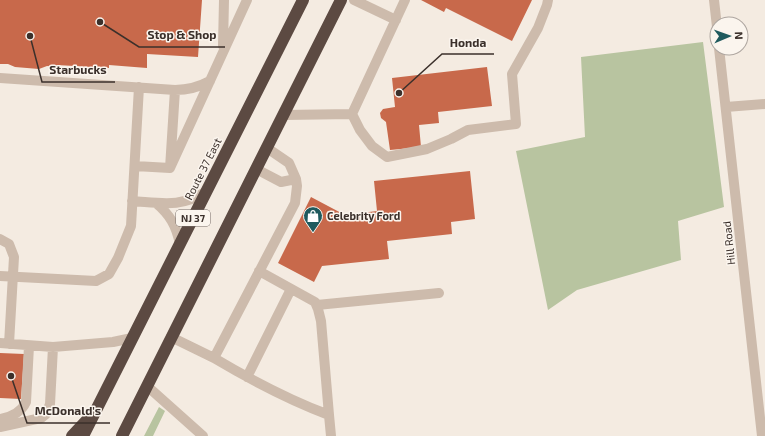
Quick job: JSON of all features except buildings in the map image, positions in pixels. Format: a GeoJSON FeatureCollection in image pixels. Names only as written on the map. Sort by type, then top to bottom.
{"type":"FeatureCollection","features":[{"type":"Feature","properties":{"kind":"highway","name":"Route 37 East"},"geometry":{"type":"LineString","coordinates":[[82,436],[303,0]]}},
{"type":"Feature","properties":{"kind":"highway","name":"NJ 37"},"geometry":{"type":"LineString","coordinates":[[122,436],[341,0]]}},
{"type":"Feature","properties":{"kind":"highway"},"geometry":{"type":"LineString","coordinates":[[72,436],[94,413]]}},
{"type":"Feature","properties":{"kind":"street"},"geometry":{"type":"LineString","coordinates":[[223,50],[224,0]]}},
{"type":"Feature","properties":{"kind":"street"},"geometry":{"type":"LineString","coordinates":[[170,168],[247,0]]}},
{"type":"Feature","properties":{"kind":"street"},"geometry":{"type":"LineString","coordinates":[[354,0],[396,20]]}},
{"type":"Feature","properties":{"kind":"street"},"geometry":{"type":"LineString","coordinates":[[352,114],[405,0]]}},
{"type":"Feature","properties":{"kind":"street"},"geometry":{"type":"LineString","coordinates":[[352,114],[360,130],[372,146],[387,156],[427,149],[468,130],[516,124],[512,74],[538,28],[548,0]]}},
{"type":"Feature","properties":{"kind":"street"},"geometry":{"type":"LineString","coordinates":[[714,0],[716,16]]}},
{"type":"Feature","properties":{"kind":"street","name":"Hill Road"},"geometry":{"type":"LineString","coordinates":[[721,56],[760,377],[762,436]]}},
{"type":"Feature","properties":{"kind":"street"},"geometry":{"type":"LineString","coordinates":[[0,78],[175,90],[194,88],[210,81]]}},
{"type":"Feature","properties":{"kind":"street"},"geometry":{"type":"LineString","coordinates":[[0,276],[96,281],[109,274],[118,258],[131,226],[140,87]]}},
{"type":"Feature","properties":{"kind":"street"},"geometry":{"type":"LineString","coordinates":[[170,168],[175,90]]}},
{"type":"Feature","properties":{"kind":"street"},"geometry":{"type":"LineString","coordinates":[[726,107],[765,104]]}},
{"type":"Feature","properties":{"kind":"street"},"geometry":{"type":"LineString","coordinates":[[284,115],[352,114]]}},
{"type":"Feature","properties":{"kind":"street"},"geometry":{"type":"LineString","coordinates":[[214,358],[295,204],[297,186],[290,163],[267,148]]}},
{"type":"Feature","properties":{"kind":"street"},"geometry":{"type":"LineString","coordinates":[[134,166],[170,168]]}},
{"type":"Feature","properties":{"kind":"street"},"geometry":{"type":"LineString","coordinates":[[256,169],[281,182],[296,179]]}},
{"type":"Feature","properties":{"kind":"street"},"geometry":{"type":"LineString","coordinates":[[132,201],[169,204],[188,201],[207,191]]}},
{"type":"Feature","properties":{"kind":"street"},"geometry":{"type":"LineString","coordinates":[[156,203],[167,212],[178,232],[180,244]]}},
{"type":"Feature","properties":{"kind":"street"},"geometry":{"type":"LineString","coordinates":[[0,239],[9,244],[14,257],[4,344],[53,347],[113,342],[132,338]]}},
{"type":"Feature","properties":{"kind":"street"},"geometry":{"type":"LineString","coordinates":[[259,272],[315,302],[317,305],[321,321],[331,436]]}},
{"type":"Feature","properties":{"kind":"street"},"geometry":{"type":"LineString","coordinates":[[247,377],[291,289]]}},
{"type":"Feature","properties":{"kind":"street"},"geometry":{"type":"LineString","coordinates":[[317,305],[439,293]]}},
{"type":"Feature","properties":{"kind":"street"},"geometry":{"type":"LineString","coordinates":[[171,337],[214,358],[247,377],[313,409],[329,415]]}},
{"type":"Feature","properties":{"kind":"street"},"geometry":{"type":"LineString","coordinates":[[0,419],[11,416],[23,409],[26,402],[29,346]]}},
{"type":"Feature","properties":{"kind":"street"},"geometry":{"type":"LineString","coordinates":[[0,427],[41,418],[46,414],[50,404],[53,347]]}},
{"type":"Feature","properties":{"kind":"street"},"geometry":{"type":"LineString","coordinates":[[147,386],[203,436]]}},
{"type":"Feature","properties":{"kind":"green space"},"geometry":{"type":"Polygon","coordinates":[[[703,42],[724,207],[678,221],[681,260],[577,290],[548,310],[516,151],[585,137],[581,57],[703,42]]]}},
{"type":"Feature","properties":{"kind":"green space"},"geometry":{"type":"Polygon","coordinates":[[[159,407],[165,411],[153,436],[144,436],[159,407]]]}},
{"type":"Feature","properties":{"kind":"place","name":"Stop & Shop"},"geometry":{"type":"Point","coordinates":[100,22]}},
{"type":"Feature","properties":{"kind":"place","name":"Starbucks"},"geometry":{"type":"Point","coordinates":[30,36]}},
{"type":"Feature","properties":{"kind":"place","name":"Honda"},"geometry":{"type":"Point","coordinates":[399,93]}},
{"type":"Feature","properties":{"kind":"place","name":"Celebrity Ford"},"geometry":{"type":"Point","coordinates":[313,233]}},
{"type":"Feature","properties":{"kind":"place","name":"McDonald's"},"geometry":{"type":"Point","coordinates":[11,376]}}]}
